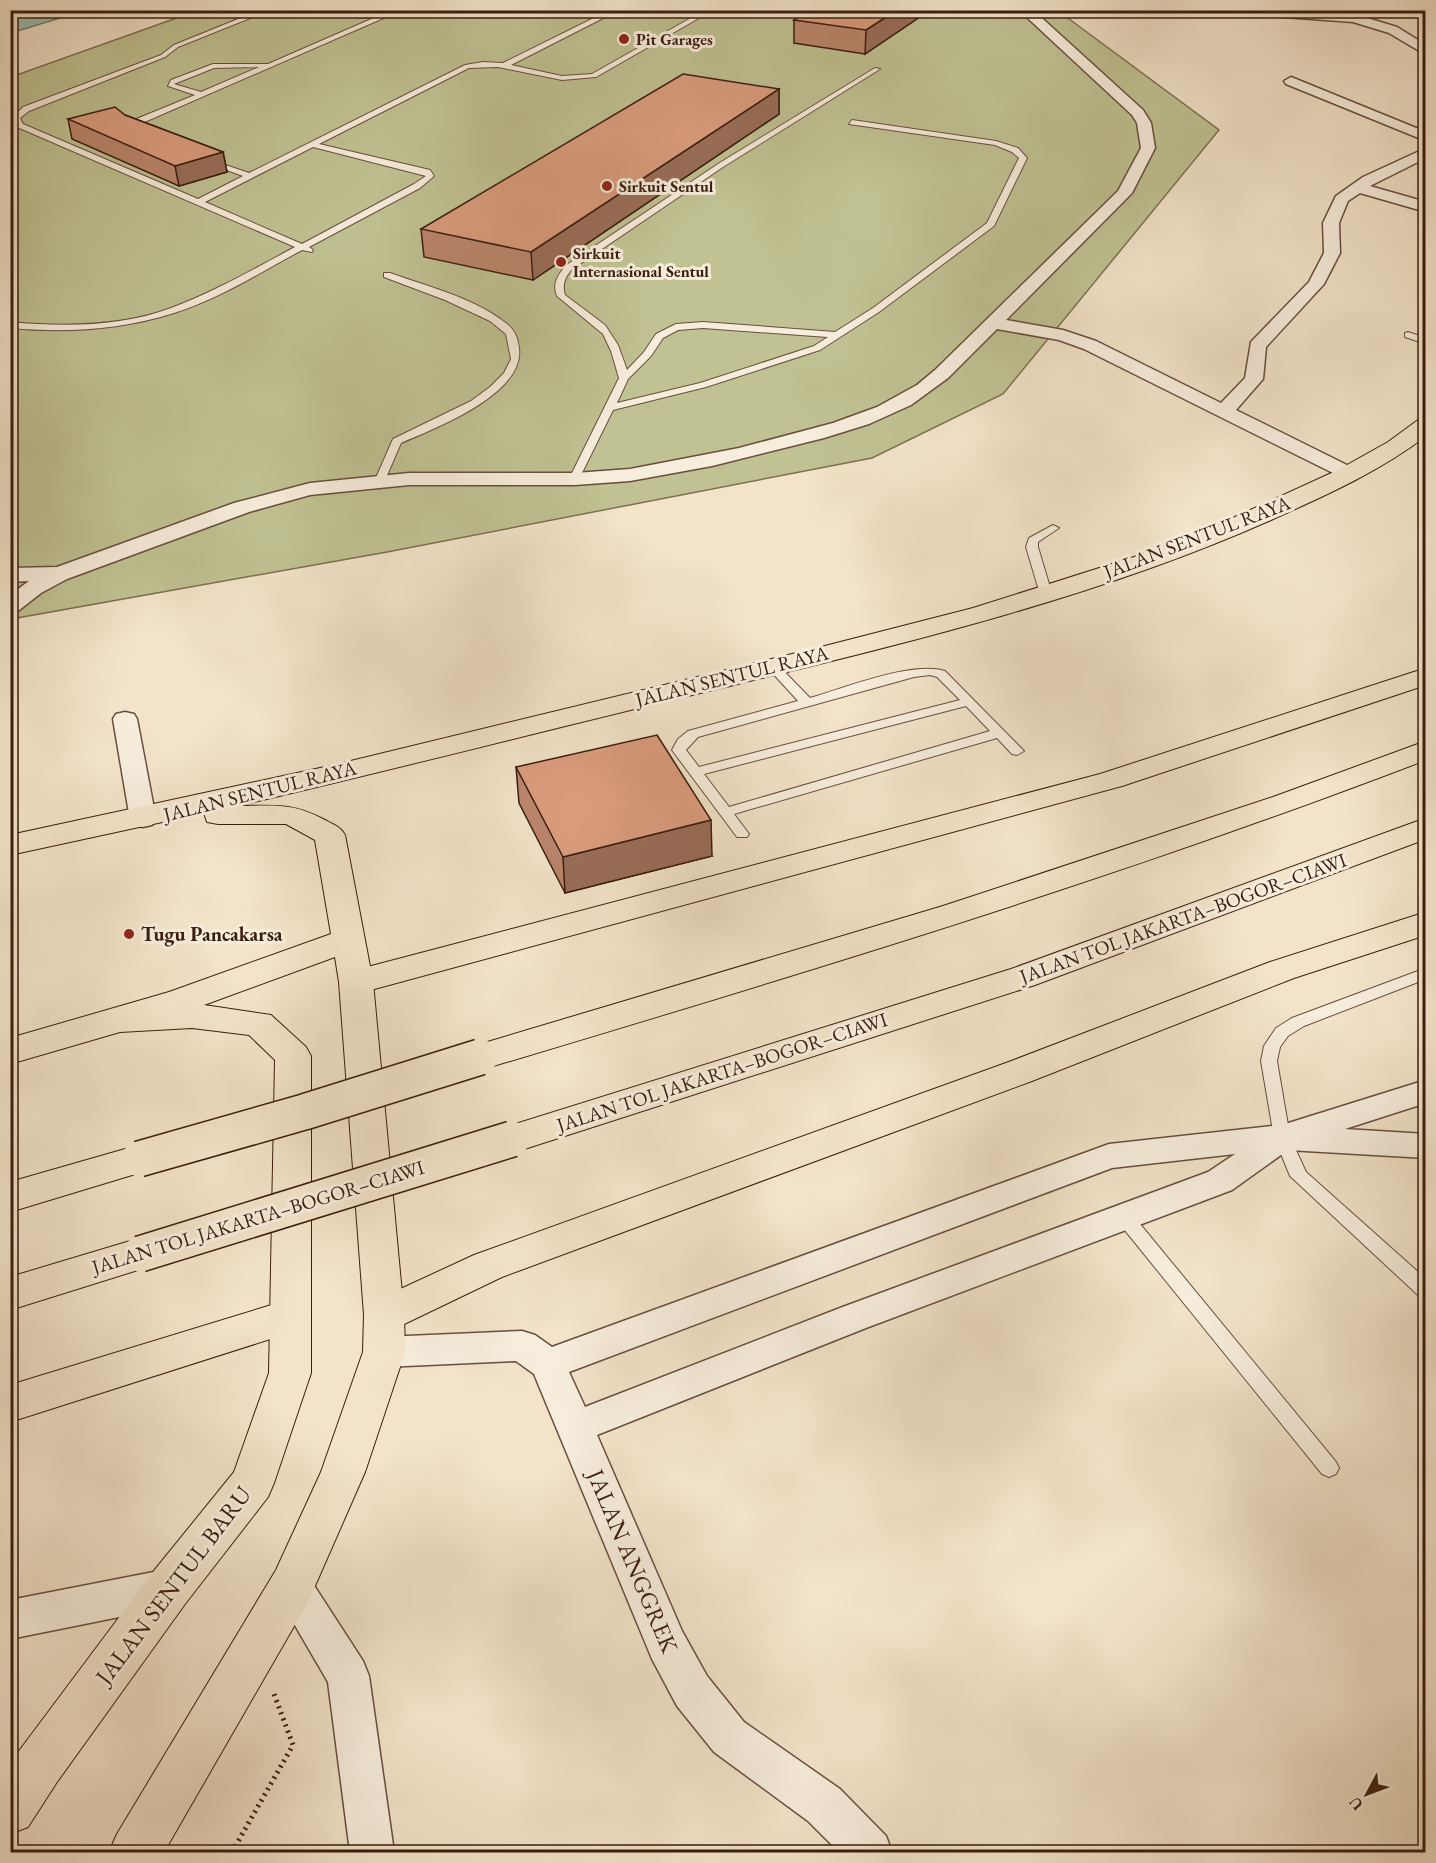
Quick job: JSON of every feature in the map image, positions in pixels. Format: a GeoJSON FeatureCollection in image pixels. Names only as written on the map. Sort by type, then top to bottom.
{"type":"FeatureCollection","features":[{"type":"Feature","properties":{"kind":"main road","name":"JALAN SENTUL RAYA"},"geometry":{"type":"LineString","coordinates":[[10,846],[155,817],[773,667],[1046,594],[1241,524],[1348,473],[1411,437],[1425,425]]}},
{"type":"Feature","properties":{"kind":"main road"},"geometry":{"type":"LineString","coordinates":[[356,982],[1111,780],[1425,676]]}},
{"type":"Feature","properties":{"kind":"main road"},"geometry":{"type":"LineString","coordinates":[[10,1197],[304,1112],[955,914],[1284,804],[1425,750]]}},
{"type":"Feature","properties":{"kind":"main road"},"geometry":{"type":"LineString","coordinates":[[135,1852],[258,1648],[292,1586],[343,1472],[384,1334],[356,982],[330,835],[292,815],[155,817]]}},
{"type":"Feature","properties":{"kind":"main road","name":"JALAN TOL JAKARTA–BOGOR–CIAWI"},"geometry":{"type":"LineString","coordinates":[[10,1294],[512,1139],[1023,977],[1425,828]]}},
{"type":"Feature","properties":{"kind":"main road"},"geometry":{"type":"LineString","coordinates":[[384,1334],[488,1266],[1019,1072],[1282,970],[1425,923]]}},
{"type":"Feature","properties":{"kind":"main road"},"geometry":{"type":"LineString","coordinates":[[10,1052],[123,1020],[280,968],[349,939]]}},
{"type":"Feature","properties":{"kind":"main road","name":"JALAN SENTUL BARU"},"geometry":{"type":"LineString","coordinates":[[10,1809],[39,1764],[169,1588],[252,1483],[290,1372],[293,1056],[260,1024],[192,1016],[123,1020]]}},
{"type":"Feature","properties":{"kind":"main road"},"geometry":{"type":"LineString","coordinates":[[10,1404],[291,1316]]}},
{"type":"Feature","properties":{"kind":"street"},"geometry":{"type":"LineString","coordinates":[[10,606],[33,588],[59,574],[257,504],[308,489],[380,480],[574,478],[650,472],[716,460],[852,425],[918,395],[942,376],[1124,193],[1148,148],[1144,123],[1138,113],[1025,10]]}},
{"type":"Feature","properties":{"kind":"street"},"geometry":{"type":"LineString","coordinates":[[1242,10],[1354,18],[1393,30],[1425,51]]}},
{"type":"Feature","properties":{"kind":"street"},"geometry":{"type":"LineString","coordinates":[[1291,81],[1425,137]]}},
{"type":"Feature","properties":{"kind":"street"},"geometry":{"type":"LineString","coordinates":[[1225,410],[1254,379],[1257,346],[1316,284],[1332,252],[1331,223],[1341,199],[1357,187],[1425,152]]}},
{"type":"Feature","properties":{"kind":"street"},"geometry":{"type":"LineString","coordinates":[[1357,187],[1425,207]]}},
{"type":"Feature","properties":{"kind":"street"},"geometry":{"type":"LineString","coordinates":[[994,323],[1063,336],[1090,345],[1348,473]]}},
{"type":"Feature","properties":{"kind":"street"},"geometry":{"type":"LineString","coordinates":[[10,575],[59,574]]}},
{"type":"Feature","properties":{"kind":"street"},"geometry":{"type":"LineString","coordinates":[[125,719],[155,817]]}},
{"type":"Feature","properties":{"kind":"street"},"geometry":{"type":"LineString","coordinates":[[574,1427],[864,1314],[1220,1181],[1281,1137],[1425,1091]]}},
{"type":"Feature","properties":{"kind":"street"},"geometry":{"type":"LineString","coordinates":[[384,1334],[522,1346],[548,1364],[1110,1156],[1154,1149],[1281,1137],[1425,1146]]}},
{"type":"Feature","properties":{"kind":"street","name":"JALAN ANGGREK"},"geometry":{"type":"LineString","coordinates":[[548,1364],[667,1645],[692,1691],[729,1737],[824,1805],[870,1852]]}},
{"type":"Feature","properties":{"kind":"street"},"geometry":{"type":"LineString","coordinates":[[292,1586],[348,1676],[372,1852]]}},
{"type":"Feature","properties":{"kind":"street"},"geometry":{"type":"LineString","coordinates":[[10,1620],[169,1588]]}},
{"type":"Feature","properties":{"kind":"lane"},"geometry":{"type":"LineString","coordinates":[[267,10],[176,46],[163,56],[26,109],[16,118],[20,125],[196,204],[305,248]]}},
{"type":"Feature","properties":{"kind":"lane"},"geometry":{"type":"LineString","coordinates":[[144,134],[133,130],[131,126],[200,94],[399,10]]}},
{"type":"Feature","properties":{"kind":"lane"},"geometry":{"type":"LineString","coordinates":[[501,67],[616,10]]}},
{"type":"Feature","properties":{"kind":"lane"},"geometry":{"type":"LineString","coordinates":[[196,204],[316,145],[467,66],[477,64],[501,67],[572,80],[594,76],[710,10]]}},
{"type":"Feature","properties":{"kind":"lane"},"geometry":{"type":"LineString","coordinates":[[200,94],[170,85],[173,81],[213,66],[269,65]]}},
{"type":"Feature","properties":{"kind":"lane"},"geometry":{"type":"LineString","coordinates":[[624,378],[616,350],[601,326],[563,298],[558,289],[558,279],[568,268],[663,202],[736,158],[769,133],[877,69]]}},
{"type":"Feature","properties":{"kind":"lane"},"geometry":{"type":"LineString","coordinates":[[608,408],[703,385],[817,348],[876,310],[991,224],[1023,158],[1015,150],[996,143],[852,122]]}},
{"type":"Feature","properties":{"kind":"lane"},"geometry":{"type":"LineString","coordinates":[[10,325],[45,328],[110,325],[172,311],[305,248],[417,186],[430,176],[427,172],[316,145]]}},
{"type":"Feature","properties":{"kind":"lane"},"geometry":{"type":"LineString","coordinates":[[197,155],[250,176]]}},
{"type":"Feature","properties":{"kind":"lane"},"geometry":{"type":"LineString","coordinates":[[380,480],[397,441],[473,404],[507,378],[517,360],[516,345],[507,328],[486,315],[387,275]]}},
{"type":"Feature","properties":{"kind":"lane"},"geometry":{"type":"LineString","coordinates":[[574,478],[624,378],[648,354],[658,336],[676,327],[703,325],[838,335]]}},
{"type":"Feature","properties":{"kind":"lane"},"geometry":{"type":"LineString","coordinates":[[1408,335],[1425,340]]}},
{"type":"Feature","properties":{"kind":"lane"},"geometry":{"type":"LineString","coordinates":[[1046,594],[1032,548],[1033,540],[1053,528]]}},
{"type":"Feature","properties":{"kind":"lane"},"geometry":{"type":"LineString","coordinates":[[773,667],[807,703]]}},
{"type":"Feature","properties":{"kind":"lane"},"geometry":{"type":"LineString","coordinates":[[742,834],[679,750],[682,742],[693,734],[913,673],[931,671],[941,674],[1017,751]]}},
{"type":"Feature","properties":{"kind":"lane"},"geometry":{"type":"LineString","coordinates":[[695,772],[968,702]]}},
{"type":"Feature","properties":{"kind":"lane"},"geometry":{"type":"LineString","coordinates":[[726,812],[999,733]]}},
{"type":"Feature","properties":{"kind":"lane"},"geometry":{"type":"LineString","coordinates":[[1425,973],[1298,1022],[1282,1032],[1272,1046],[1269,1061],[1281,1137],[1299,1176],[1425,1291]]}},
{"type":"Feature","properties":{"kind":"lane"},"geometry":{"type":"LineString","coordinates":[[1125,1218],[1329,1468]]}},
{"type":"Feature","properties":{"kind":"path"},"geometry":{"type":"LineString","coordinates":[[232,1852],[293,1745],[258,1648]]}},
{"type":"Feature","properties":{"kind":"green space","name":"Sirkuit Internasional Sentul"},"geometry":{"type":"Polygon","coordinates":[[[1057,10],[1219,130],[1003,394],[872,458],[387,552],[11,619],[11,77],[196,11],[1057,10]]]}},
{"type":"Feature","properties":{"kind":"water"},"geometry":{"type":"Polygon","coordinates":[[[11,10],[83,10],[83,11],[11,33],[11,10]]]}},
{"type":"Feature","properties":{"kind":"building"},"geometry":{"type":"Polygon","coordinates":[[[810,10],[897,10],[866,30],[794,20],[810,10]]]}},
{"type":"Feature","properties":{"kind":"building"},"geometry":{"type":"Polygon","coordinates":[[[683,74],[779,89],[531,252],[421,229],[683,74]]]}},
{"type":"Feature","properties":{"kind":"building"},"geometry":{"type":"Polygon","coordinates":[[[115,107],[125,115],[223,152],[175,166],[68,119],[115,107]]]}},
{"type":"Feature","properties":{"kind":"building"},"geometry":{"type":"Polygon","coordinates":[[[657,735],[711,820],[563,857],[516,767],[657,735]]]}},
{"type":"Feature","properties":{"kind":"place","name":"Pit Garages"},"geometry":{"type":"Point","coordinates":[624,39]}},
{"type":"Feature","properties":{"kind":"place","name":"Sirkuit Sentul"},"geometry":{"type":"Point","coordinates":[607,186]}},
{"type":"Feature","properties":{"kind":"place","name":"Sirkuit Internasional Sentul"},"geometry":{"type":"Point","coordinates":[561,262]}},
{"type":"Feature","properties":{"kind":"place","name":"Tugu Pancakarsa"},"geometry":{"type":"Point","coordinates":[129,934]}}]}
